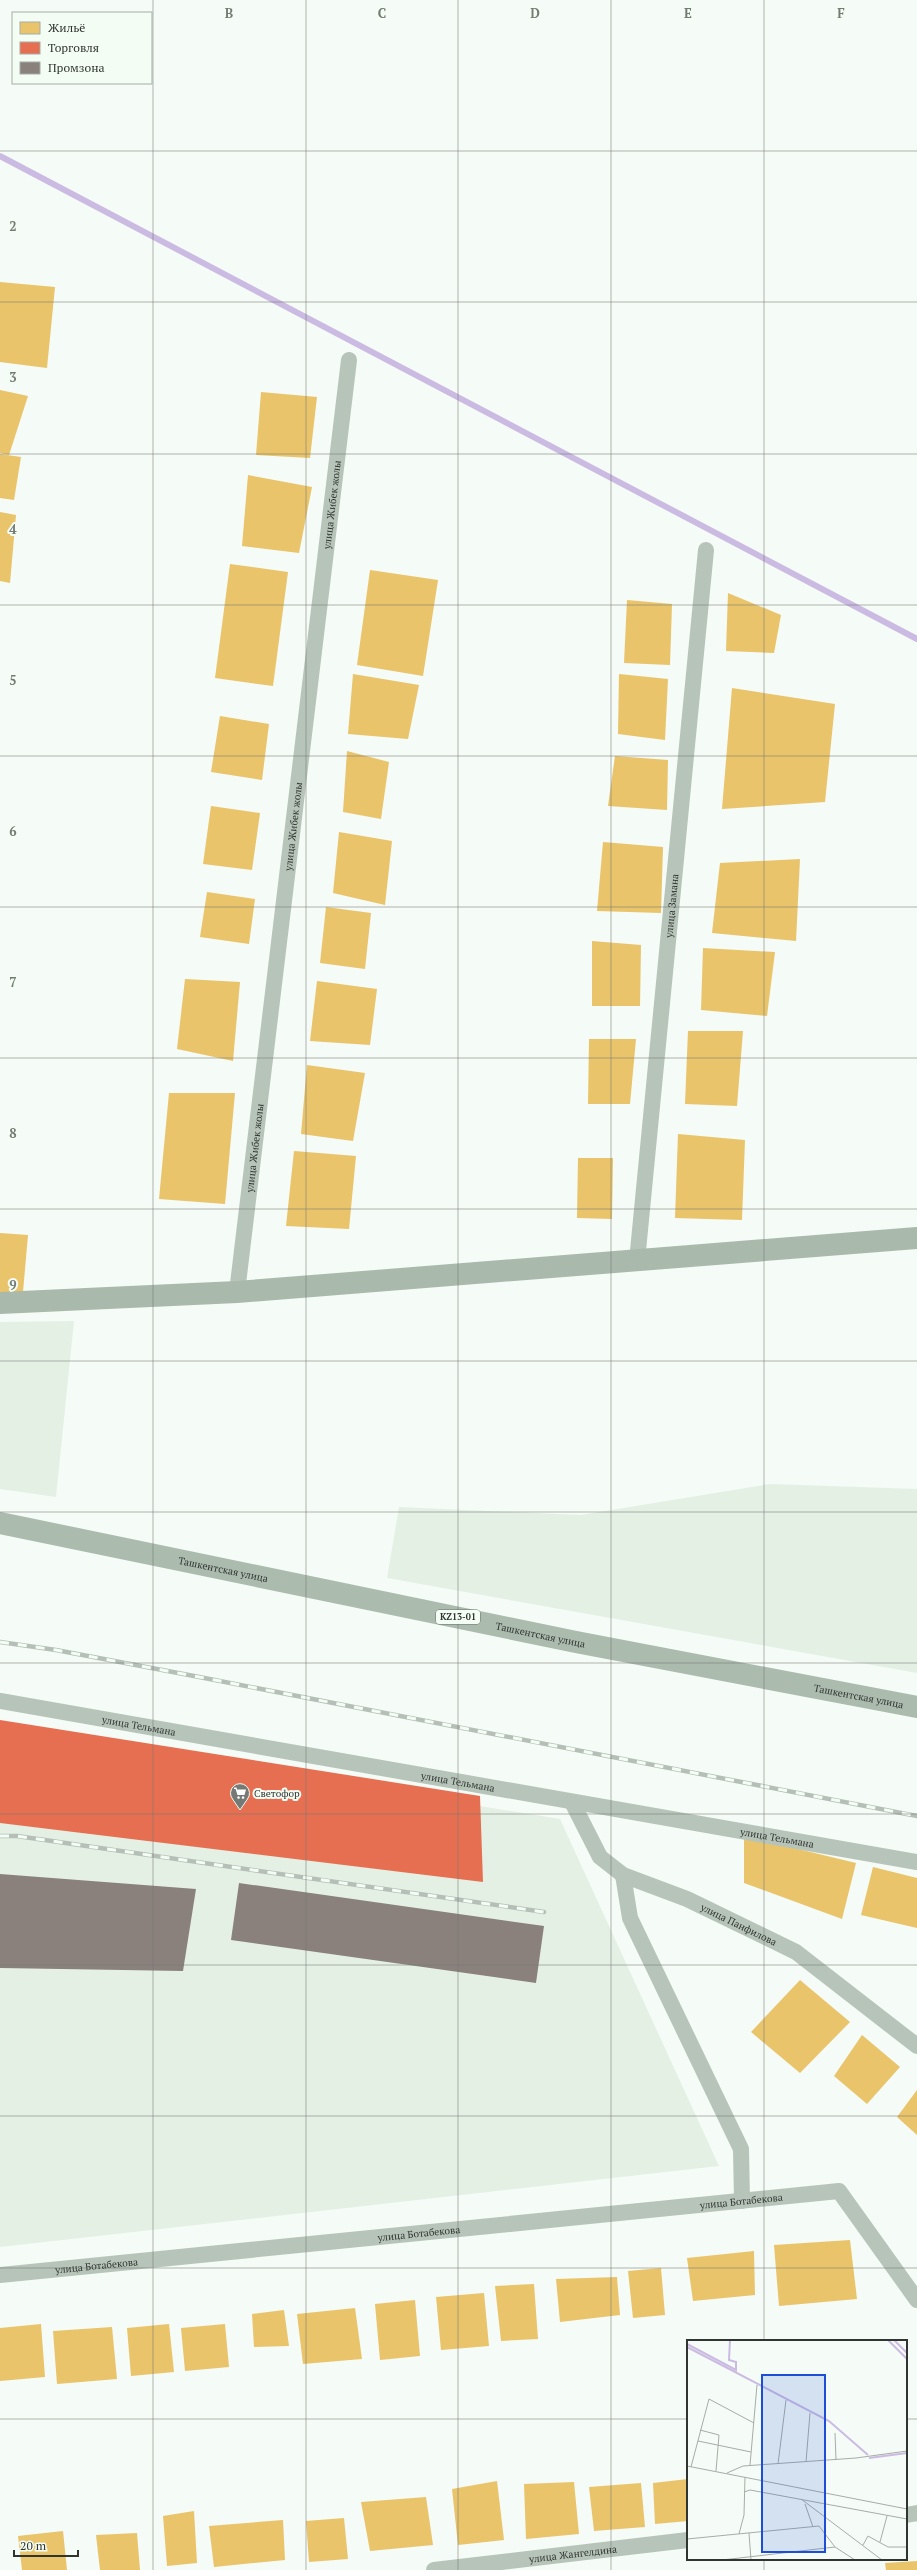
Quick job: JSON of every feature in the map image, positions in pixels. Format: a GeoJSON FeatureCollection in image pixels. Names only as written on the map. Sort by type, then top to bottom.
{"type":"FeatureCollection","features":[{"type":"Feature","properties":{"kind":"main road"},"geometry":{"type":"LineString","coordinates":[[0,1303],[237,1292],[917,1238]]}},
{"type":"Feature","properties":{"kind":"main road","name":"Ташкентская улица"},"geometry":{"type":"LineString","coordinates":[[0,1523],[576,1642],[917,1707]]}},
{"type":"Feature","properties":{"kind":"street","name":"улица Жибек жолы"},"geometry":{"type":"LineString","coordinates":[[237,1292],[349,360]]}},
{"type":"Feature","properties":{"kind":"street","name":"улица Замана"},"geometry":{"type":"LineString","coordinates":[[637,1261],[706,550]]}},
{"type":"Feature","properties":{"kind":"street","name":"улица Тельмана"},"geometry":{"type":"LineString","coordinates":[[0,1701],[917,1862]]}},
{"type":"Feature","properties":{"kind":"street","name":"улица Панфилова"},"geometry":{"type":"LineString","coordinates":[[572,1802],[600,1857],[623,1875],[687,1899],[796,1952],[917,2046]]}},
{"type":"Feature","properties":{"kind":"street"},"geometry":{"type":"LineString","coordinates":[[623,1875],[630,1918],[741,2149],[742,2201]]}},
{"type":"Feature","properties":{"kind":"street","name":"улица Ботабекова"},"geometry":{"type":"LineString","coordinates":[[0,2275],[839,2191],[917,2300]]}},
{"type":"Feature","properties":{"kind":"street"},"geometry":{"type":"LineString","coordinates":[[907,2515],[917,2514]]}},
{"type":"Feature","properties":{"kind":"street","name":"улица Жангелдина"},"geometry":{"type":"LineString","coordinates":[[434,2570],[687,2540]]}},
{"type":"Feature","properties":{"kind":"shaded area"},"geometry":{"type":"Polygon","coordinates":[[[74,1321],[56,1497],[0,1489],[0,1322],[74,1321]]]}},
{"type":"Feature","properties":{"kind":"shaded area"},"geometry":{"type":"Polygon","coordinates":[[[770,1484],[917,1489],[917,1673],[387,1578],[399,1507],[581,1515],[770,1484]]]}},
{"type":"Feature","properties":{"kind":"shaded area"},"geometry":{"type":"Polygon","coordinates":[[[0,1728],[560,1819],[719,2166],[0,2247],[0,1728]]]}},
{"type":"Feature","properties":{"kind":"building: Жильё"},"geometry":{"type":"Polygon","coordinates":[[[0,282],[55,287],[47,368],[0,362],[0,282]]]}},
{"type":"Feature","properties":{"kind":"building: Жильё"},"geometry":{"type":"Polygon","coordinates":[[[0,390],[28,396],[9,455],[0,453],[0,390]]]}},
{"type":"Feature","properties":{"kind":"building: Жильё"},"geometry":{"type":"Polygon","coordinates":[[[261,392],[317,397],[310,458],[256,455],[261,392]]]}},
{"type":"Feature","properties":{"kind":"building: Жильё"},"geometry":{"type":"Polygon","coordinates":[[[0,454],[21,457],[14,500],[0,498],[0,454]]]}},
{"type":"Feature","properties":{"kind":"building: Жильё"},"geometry":{"type":"Polygon","coordinates":[[[248,475],[312,487],[299,553],[242,546],[248,475]]]}},
{"type":"Feature","properties":{"kind":"building: Жильё"},"geometry":{"type":"Polygon","coordinates":[[[0,512],[16,515],[10,583],[0,581],[0,512]]]}},
{"type":"Feature","properties":{"kind":"building: Жильё"},"geometry":{"type":"Polygon","coordinates":[[[230,564],[288,572],[273,686],[215,678],[230,564]]]}},
{"type":"Feature","properties":{"kind":"building: Жильё"},"geometry":{"type":"Polygon","coordinates":[[[370,570],[438,580],[423,676],[357,665],[370,570]]]}},
{"type":"Feature","properties":{"kind":"building: Жильё"},"geometry":{"type":"Polygon","coordinates":[[[728,593],[781,615],[774,653],[726,651],[728,593]]]}},
{"type":"Feature","properties":{"kind":"building: Жильё"},"geometry":{"type":"Polygon","coordinates":[[[627,600],[672,604],[670,665],[624,663],[627,600]]]}},
{"type":"Feature","properties":{"kind":"building: Жильё"},"geometry":{"type":"Polygon","coordinates":[[[353,674],[419,685],[408,739],[348,734],[353,674]]]}},
{"type":"Feature","properties":{"kind":"building: Жильё"},"geometry":{"type":"Polygon","coordinates":[[[619,674],[668,679],[665,740],[618,734],[619,674]]]}},
{"type":"Feature","properties":{"kind":"building: Жильё"},"geometry":{"type":"Polygon","coordinates":[[[732,688],[835,704],[825,802],[722,809],[732,688]]]}},
{"type":"Feature","properties":{"kind":"building: Жильё"},"geometry":{"type":"Polygon","coordinates":[[[220,716],[269,724],[262,780],[211,772],[220,716]]]}},
{"type":"Feature","properties":{"kind":"building: Жильё"},"geometry":{"type":"Polygon","coordinates":[[[347,751],[389,762],[381,819],[343,812],[347,751]]]}},
{"type":"Feature","properties":{"kind":"building: Жильё"},"geometry":{"type":"Polygon","coordinates":[[[615,756],[668,760],[667,810],[608,806],[615,756]]]}},
{"type":"Feature","properties":{"kind":"building: Жильё"},"geometry":{"type":"Polygon","coordinates":[[[211,806],[260,813],[252,870],[203,864],[211,806]]]}},
{"type":"Feature","properties":{"kind":"building: Жильё"},"geometry":{"type":"Polygon","coordinates":[[[339,832],[392,841],[385,905],[333,893],[339,832]]]}},
{"type":"Feature","properties":{"kind":"building: Жильё"},"geometry":{"type":"Polygon","coordinates":[[[603,842],[663,847],[661,913],[597,911],[603,842]]]}},
{"type":"Feature","properties":{"kind":"building: Жильё"},"geometry":{"type":"Polygon","coordinates":[[[800,859],[796,941],[712,933],[720,863],[800,859]]]}},
{"type":"Feature","properties":{"kind":"building: Жильё"},"geometry":{"type":"Polygon","coordinates":[[[207,892],[255,899],[249,944],[200,937],[207,892]]]}},
{"type":"Feature","properties":{"kind":"building: Жильё"},"geometry":{"type":"Polygon","coordinates":[[[326,907],[371,913],[365,969],[320,963],[326,907]]]}},
{"type":"Feature","properties":{"kind":"building: Жильё"},"geometry":{"type":"Polygon","coordinates":[[[592,941],[641,945],[640,1006],[592,1006],[592,941]]]}},
{"type":"Feature","properties":{"kind":"building: Жильё"},"geometry":{"type":"Polygon","coordinates":[[[703,948],[775,952],[767,1016],[701,1010],[703,948]]]}},
{"type":"Feature","properties":{"kind":"building: Жильё"},"geometry":{"type":"Polygon","coordinates":[[[185,979],[240,982],[233,1061],[177,1049],[185,979]]]}},
{"type":"Feature","properties":{"kind":"building: Жильё"},"geometry":{"type":"Polygon","coordinates":[[[317,981],[377,989],[370,1045],[310,1041],[317,981]]]}},
{"type":"Feature","properties":{"kind":"building: Жильё"},"geometry":{"type":"Polygon","coordinates":[[[688,1031],[743,1031],[737,1106],[685,1104],[688,1031]]]}},
{"type":"Feature","properties":{"kind":"building: Жильё"},"geometry":{"type":"Polygon","coordinates":[[[589,1039],[636,1039],[630,1104],[588,1104],[589,1039]]]}},
{"type":"Feature","properties":{"kind":"building: Жильё"},"geometry":{"type":"Polygon","coordinates":[[[307,1065],[365,1073],[353,1141],[301,1134],[307,1065]]]}},
{"type":"Feature","properties":{"kind":"building: Жильё"},"geometry":{"type":"Polygon","coordinates":[[[169,1093],[235,1093],[225,1204],[159,1199],[169,1093]]]}},
{"type":"Feature","properties":{"kind":"building: Жильё"},"geometry":{"type":"Polygon","coordinates":[[[678,1134],[745,1140],[742,1220],[675,1218],[678,1134]]]}},
{"type":"Feature","properties":{"kind":"building: Жильё"},"geometry":{"type":"Polygon","coordinates":[[[294,1151],[356,1156],[349,1229],[286,1226],[294,1151]]]}},
{"type":"Feature","properties":{"kind":"building: Жильё"},"geometry":{"type":"Polygon","coordinates":[[[578,1158],[613,1158],[612,1219],[577,1218],[578,1158]]]}},
{"type":"Feature","properties":{"kind":"building: Жильё"},"geometry":{"type":"Polygon","coordinates":[[[0,1233],[28,1235],[23,1292],[0,1292],[0,1233]]]}},
{"type":"Feature","properties":{"kind":"building: Жильё"},"geometry":{"type":"Polygon","coordinates":[[[744,1836],[856,1863],[842,1919],[744,1883],[744,1836]]]}},
{"type":"Feature","properties":{"kind":"building: Жильё"},"geometry":{"type":"Polygon","coordinates":[[[873,1867],[917,1878],[917,1928],[861,1915],[873,1867]]]}},
{"type":"Feature","properties":{"kind":"building: Жильё"},"geometry":{"type":"Polygon","coordinates":[[[800,1980],[850,2022],[800,2073],[751,2032],[800,1980]]]}},
{"type":"Feature","properties":{"kind":"building: Жильё"},"geometry":{"type":"Polygon","coordinates":[[[862,2035],[900,2067],[867,2104],[834,2076],[862,2035]]]}},
{"type":"Feature","properties":{"kind":"building: Жильё"},"geometry":{"type":"Polygon","coordinates":[[[917,2090],[917,2135],[897,2117],[917,2090]]]}},
{"type":"Feature","properties":{"kind":"building: Жильё"},"geometry":{"type":"Polygon","coordinates":[[[850,2240],[857,2299],[779,2306],[774,2245],[850,2240]]]}},
{"type":"Feature","properties":{"kind":"building: Жильё"},"geometry":{"type":"Polygon","coordinates":[[[754,2251],[755,2295],[693,2301],[687,2258],[754,2251]]]}},
{"type":"Feature","properties":{"kind":"building: Жильё"},"geometry":{"type":"Polygon","coordinates":[[[661,2268],[665,2315],[633,2318],[628,2271],[661,2268]]]}},
{"type":"Feature","properties":{"kind":"building: Жильё"},"geometry":{"type":"Polygon","coordinates":[[[617,2277],[620,2315],[560,2322],[556,2279],[617,2277]]]}},
{"type":"Feature","properties":{"kind":"building: Жильё"},"geometry":{"type":"Polygon","coordinates":[[[534,2284],[538,2339],[501,2341],[495,2286],[534,2284]]]}},
{"type":"Feature","properties":{"kind":"building: Жильё"},"geometry":{"type":"Polygon","coordinates":[[[484,2293],[489,2346],[441,2350],[436,2297],[484,2293]]]}},
{"type":"Feature","properties":{"kind":"building: Жильё"},"geometry":{"type":"Polygon","coordinates":[[[415,2300],[420,2356],[380,2360],[375,2304],[415,2300]]]}},
{"type":"Feature","properties":{"kind":"building: Жильё"},"geometry":{"type":"Polygon","coordinates":[[[355,2308],[362,2359],[303,2364],[297,2314],[355,2308]]]}},
{"type":"Feature","properties":{"kind":"building: Жильё"},"geometry":{"type":"Polygon","coordinates":[[[284,2310],[289,2346],[254,2347],[252,2314],[284,2310]]]}},
{"type":"Feature","properties":{"kind":"building: Жильё"},"geometry":{"type":"Polygon","coordinates":[[[41,2324],[45,2377],[0,2381],[0,2328],[41,2324]]]}},
{"type":"Feature","properties":{"kind":"building: Жильё"},"geometry":{"type":"Polygon","coordinates":[[[169,2324],[174,2372],[131,2376],[127,2328],[169,2324]]]}},
{"type":"Feature","properties":{"kind":"building: Жильё"},"geometry":{"type":"Polygon","coordinates":[[[225,2324],[229,2367],[185,2371],[181,2328],[225,2324]]]}},
{"type":"Feature","properties":{"kind":"building: Жильё"},"geometry":{"type":"Polygon","coordinates":[[[112,2327],[117,2379],[57,2384],[53,2331],[112,2327]]]}},
{"type":"Feature","properties":{"kind":"building: Жильё"},"geometry":{"type":"Polygon","coordinates":[[[687,2479],[687,2521],[655,2524],[653,2483],[687,2479]]]}},
{"type":"Feature","properties":{"kind":"building: Жильё"},"geometry":{"type":"Polygon","coordinates":[[[497,2481],[504,2540],[458,2545],[452,2489],[497,2481]]]}},
{"type":"Feature","properties":{"kind":"building: Жильё"},"geometry":{"type":"Polygon","coordinates":[[[574,2482],[579,2534],[526,2539],[524,2484],[574,2482]]]}},
{"type":"Feature","properties":{"kind":"building: Жильё"},"geometry":{"type":"Polygon","coordinates":[[[641,2483],[645,2527],[594,2531],[589,2487],[641,2483]]]}},
{"type":"Feature","properties":{"kind":"building: Жильё"},"geometry":{"type":"Polygon","coordinates":[[[426,2497],[433,2545],[370,2551],[361,2502],[426,2497]]]}},
{"type":"Feature","properties":{"kind":"building: Жильё"},"geometry":{"type":"Polygon","coordinates":[[[194,2511],[197,2563],[167,2566],[163,2516],[194,2511]]]}},
{"type":"Feature","properties":{"kind":"building: Жильё"},"geometry":{"type":"Polygon","coordinates":[[[344,2518],[348,2559],[309,2562],[306,2521],[344,2518]]]}},
{"type":"Feature","properties":{"kind":"building: Жильё"},"geometry":{"type":"Polygon","coordinates":[[[283,2520],[285,2560],[214,2567],[209,2526],[283,2520]]]}},
{"type":"Feature","properties":{"kind":"building: Жильё"},"geometry":{"type":"Polygon","coordinates":[[[63,2531],[67,2570],[22,2570],[18,2536],[63,2531]]]}},
{"type":"Feature","properties":{"kind":"building: Жильё"},"geometry":{"type":"Polygon","coordinates":[[[137,2533],[140,2570],[100,2570],[96,2535],[137,2533]]]}},
{"type":"Feature","properties":{"kind":"building: Жильё"},"geometry":{"type":"Polygon","coordinates":[[[917,2561],[917,2570],[886,2570],[885,2563],[917,2561]]]}},
{"type":"Feature","properties":{"kind":"building: Торговля","name":"Светофор"},"geometry":{"type":"Polygon","coordinates":[[[0,1720],[480,1796],[483,1882],[0,1823],[0,1720]]]}},
{"type":"Feature","properties":{"kind":"building: Промзона"},"geometry":{"type":"Polygon","coordinates":[[[0,1874],[196,1889],[183,1971],[0,1968],[0,1874]]]}},
{"type":"Feature","properties":{"kind":"building: Промзона"},"geometry":{"type":"Polygon","coordinates":[[[239,1883],[544,1926],[536,1983],[231,1940],[239,1883]]]}},
{"type":"Feature","properties":{"kind":"waterway"},"geometry":{"type":"LineString","coordinates":[[0,156],[917,639]]}},
{"type":"Feature","properties":{"kind":"railway"},"geometry":{"type":"LineString","coordinates":[[0,1642],[56,1650],[194,1676],[917,1816]]}},
{"type":"Feature","properties":{"kind":"railway"},"geometry":{"type":"LineString","coordinates":[[0,1836],[17,1836],[544,1912]]}},
{"type":"Feature","properties":{"kind":"place","name":"Светофор"},"geometry":{"type":"Point","coordinates":[240,1810]}}]}
